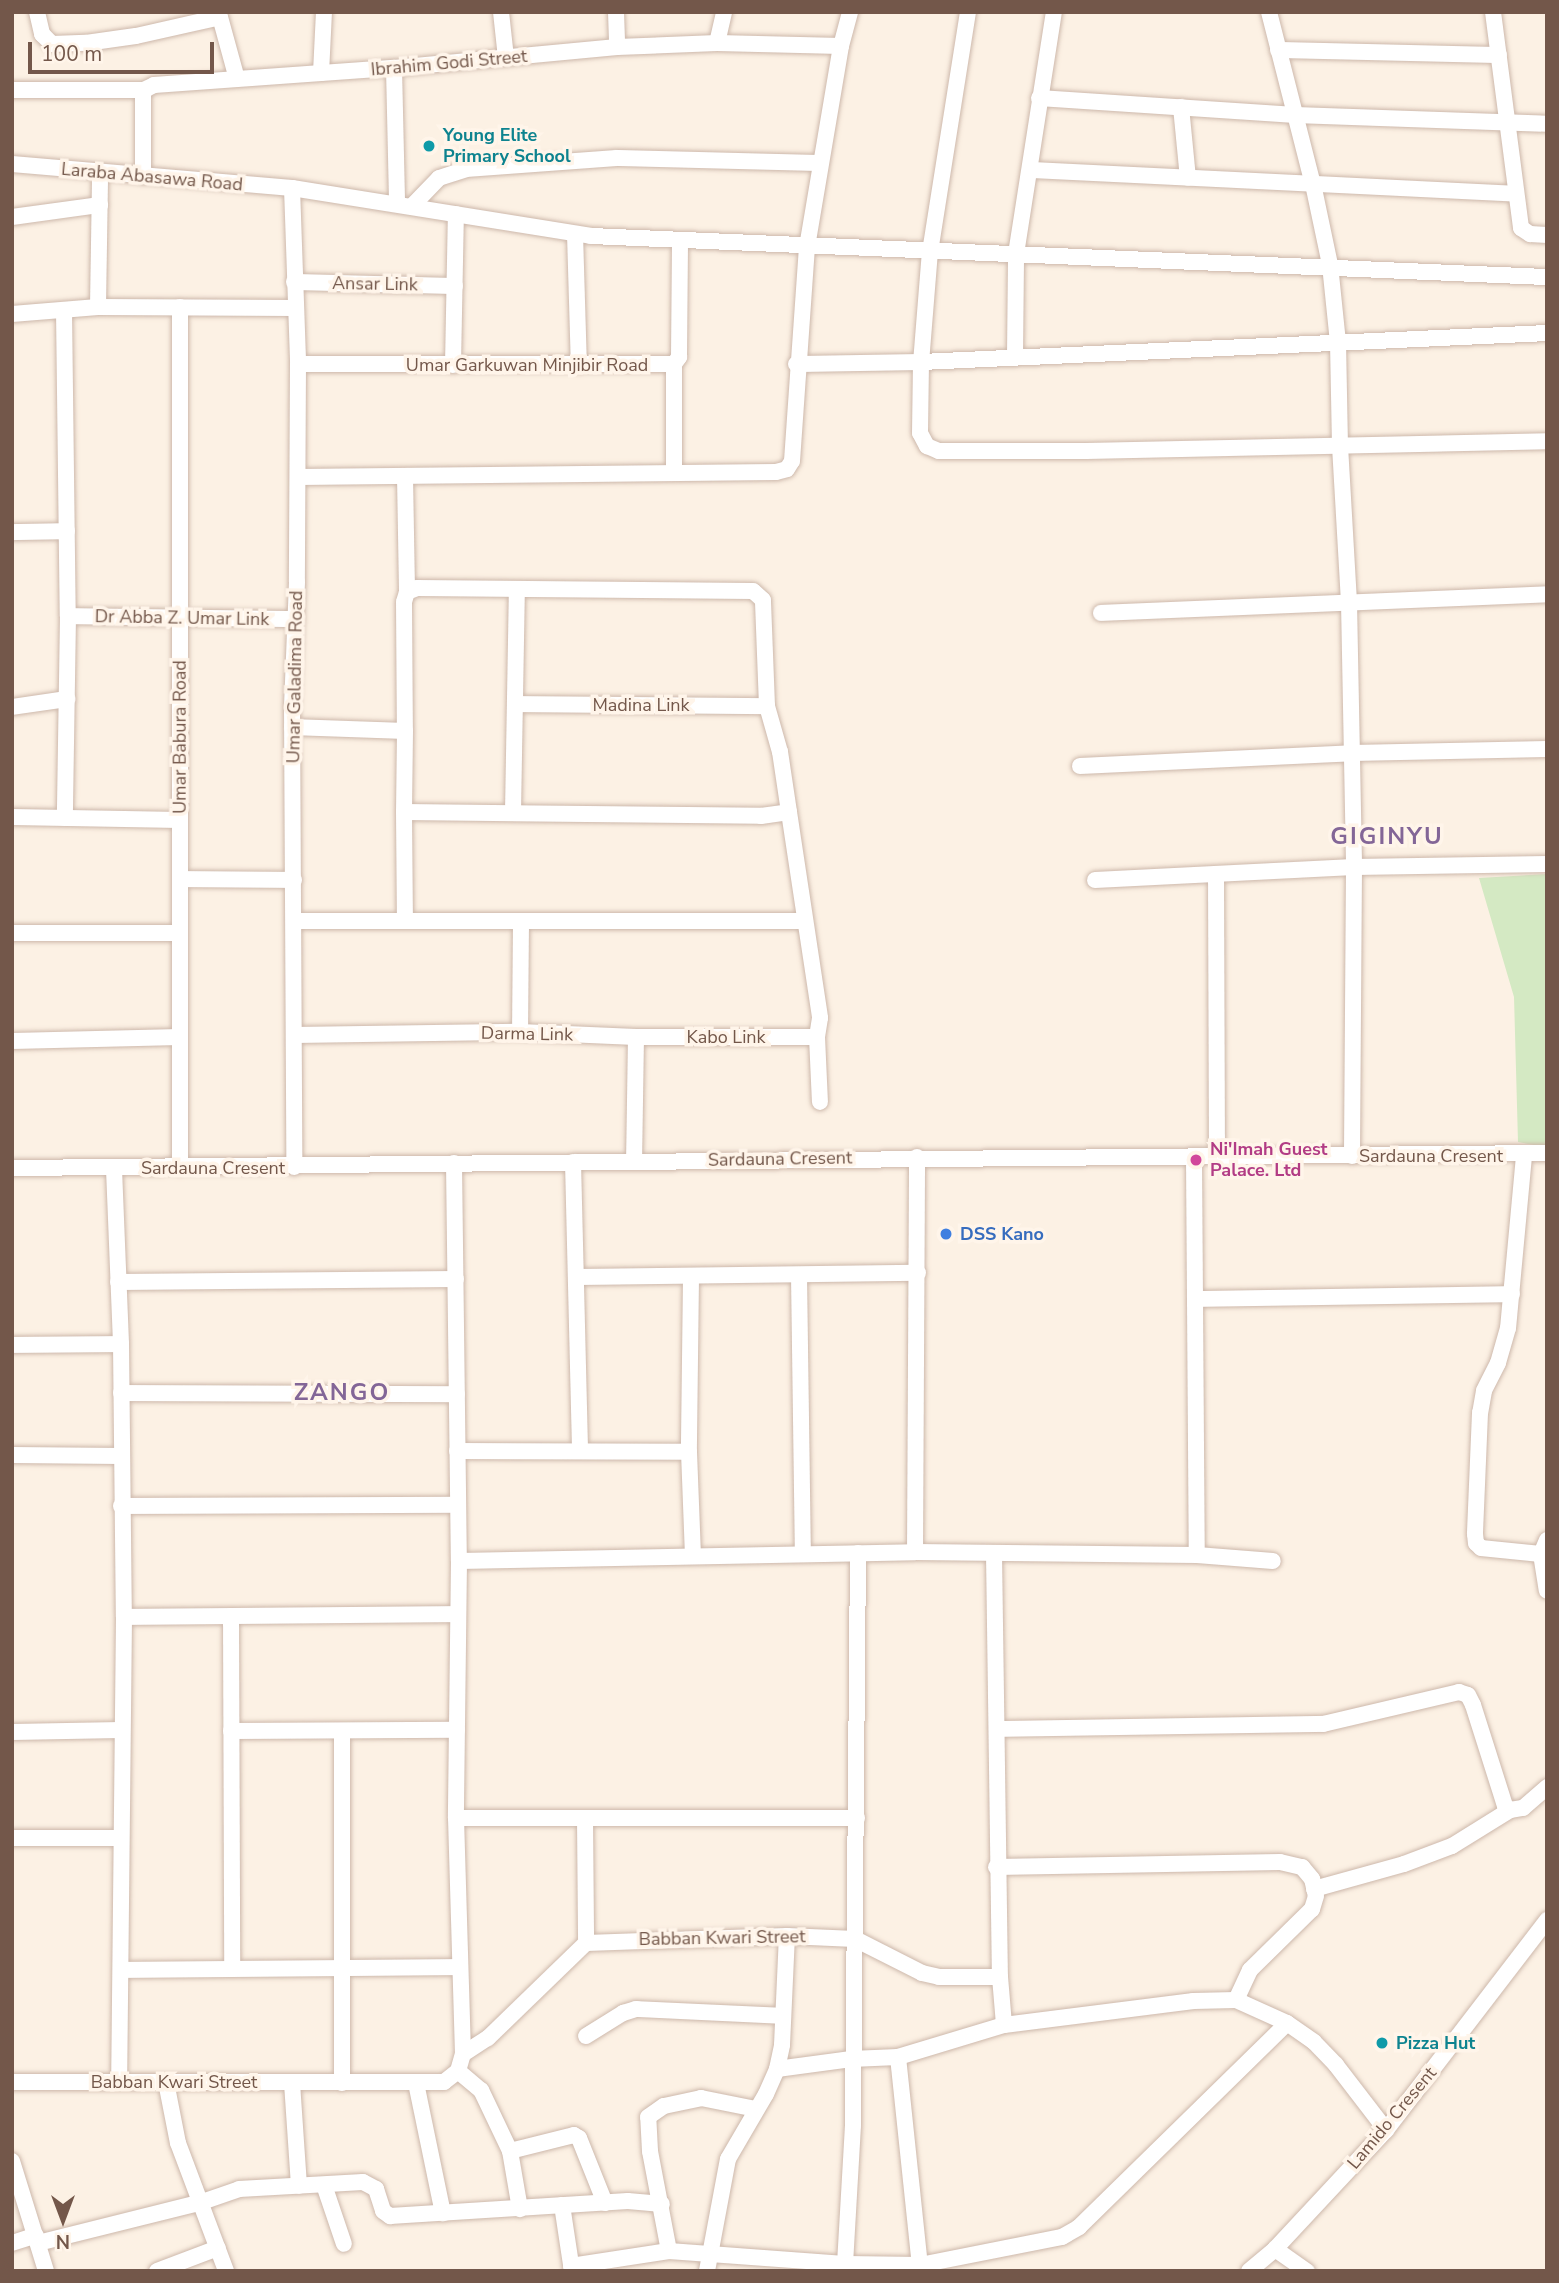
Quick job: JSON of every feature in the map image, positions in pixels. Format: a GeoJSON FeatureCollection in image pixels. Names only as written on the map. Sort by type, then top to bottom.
{"type":"FeatureCollection","features":[{"type":"Feature","properties":{"kind":"street"},"geometry":{"type":"LineString","coordinates":[[37,12],[42,34],[52,44],[86,43],[136,36],[220,17],[237,79]]}},
{"type":"Feature","properties":{"kind":"street"},"geometry":{"type":"LineString","coordinates":[[321,74],[324,12]]}},
{"type":"Feature","properties":{"kind":"street"},"geometry":{"type":"LineString","coordinates":[[501,12],[506,58]]}},
{"type":"Feature","properties":{"kind":"street"},"geometry":{"type":"LineString","coordinates":[[616,12],[617,47]]}},
{"type":"Feature","properties":{"kind":"street"},"geometry":{"type":"LineString","coordinates":[[717,43],[724,12]]}},
{"type":"Feature","properties":{"kind":"street"},"geometry":{"type":"LineString","coordinates":[[298,477],[776,472],[787,469],[792,461],[796,364],[807,247],[841,46],[850,12]]}},
{"type":"Feature","properties":{"kind":"street"},"geometry":{"type":"LineString","coordinates":[[968,12],[930,251],[921,362],[920,433],[927,446],[939,451],[1547,441]]}},
{"type":"Feature","properties":{"kind":"street"},"geometry":{"type":"LineString","coordinates":[[1015,356],[1016,254],[1054,12]]}},
{"type":"Feature","properties":{"kind":"street"},"geometry":{"type":"LineString","coordinates":[[1493,12],[1521,228],[1530,234],[1547,235]]}},
{"type":"Feature","properties":{"kind":"street"},"geometry":{"type":"LineString","coordinates":[[1274,14],[1278,50],[1313,184],[1330,265],[1338,342],[1340,446],[1349,602],[1354,867],[1352,1156]]}},
{"type":"Feature","properties":{"kind":"street","name":"Ibrahim Godi Street"},"geometry":{"type":"LineString","coordinates":[[12,90],[144,90],[154,85],[321,74],[617,47],[717,43],[841,46]]}},
{"type":"Feature","properties":{"kind":"street"},"geometry":{"type":"LineString","coordinates":[[1278,50],[1499,55]]}},
{"type":"Feature","properties":{"kind":"street"},"geometry":{"type":"LineString","coordinates":[[394,68],[405,205]]}},
{"type":"Feature","properties":{"kind":"street"},"geometry":{"type":"LineString","coordinates":[[143,176],[144,90]]}},
{"type":"Feature","properties":{"kind":"street"},"geometry":{"type":"LineString","coordinates":[[1039,98],[1295,115],[1547,124]]}},
{"type":"Feature","properties":{"kind":"street"},"geometry":{"type":"LineString","coordinates":[[1181,107],[1188,178]]}},
{"type":"Feature","properties":{"kind":"street"},"geometry":{"type":"LineString","coordinates":[[405,205],[439,178],[466,169],[617,158],[820,163]]}},
{"type":"Feature","properties":{"kind":"street","name":"Laraba Abasawa Road"},"geometry":{"type":"LineString","coordinates":[[12,164],[292,188],[575,234],[807,247],[1330,265],[1547,277]]}},
{"type":"Feature","properties":{"kind":"street"},"geometry":{"type":"LineString","coordinates":[[1030,170],[1515,194]]}},
{"type":"Feature","properties":{"kind":"street"},"geometry":{"type":"LineString","coordinates":[[98,307],[100,173]]}},
{"type":"Feature","properties":{"kind":"street","name":"Umar Galadima Road"},"geometry":{"type":"LineString","coordinates":[[292,188],[298,364],[296,619],[292,727],[295,880],[294,1167]]}},
{"type":"Feature","properties":{"kind":"street"},"geometry":{"type":"LineString","coordinates":[[12,217],[100,205]]}},
{"type":"Feature","properties":{"kind":"street"},"geometry":{"type":"LineString","coordinates":[[453,365],[456,214]]}},
{"type":"Feature","properties":{"kind":"street"},"geometry":{"type":"LineString","coordinates":[[575,234],[579,365]]}},
{"type":"Feature","properties":{"kind":"street","name":"Umar Garkuwan Minjibir Road"},"geometry":{"type":"LineString","coordinates":[[298,364],[674,364],[679,357],[680,241]]}},
{"type":"Feature","properties":{"kind":"street","name":"Ansar Link"},"geometry":{"type":"LineString","coordinates":[[295,282],[455,286]]}},
{"type":"Feature","properties":{"kind":"street"},"geometry":{"type":"LineString","coordinates":[[12,314],[98,307],[295,308]]}},
{"type":"Feature","properties":{"kind":"street","name":"Umar Babura Road"},"geometry":{"type":"LineString","coordinates":[[180,307],[180,1167]]}},
{"type":"Feature","properties":{"kind":"street"},"geometry":{"type":"LineString","coordinates":[[64,310],[68,616],[65,818]]}},
{"type":"Feature","properties":{"kind":"street"},"geometry":{"type":"LineString","coordinates":[[796,364],[921,362],[1547,333]]}},
{"type":"Feature","properties":{"kind":"street"},"geometry":{"type":"LineString","coordinates":[[674,364],[674,473]]}},
{"type":"Feature","properties":{"kind":"street"},"geometry":{"type":"LineString","coordinates":[[405,476],[405,919]]}},
{"type":"Feature","properties":{"kind":"street"},"geometry":{"type":"LineString","coordinates":[[12,532],[67,531]]}},
{"type":"Feature","properties":{"kind":"street"},"geometry":{"type":"LineString","coordinates":[[407,592],[417,588],[753,591],[763,600],[767,706],[780,752],[820,1018],[817,1037],[820,1102]]}},
{"type":"Feature","properties":{"kind":"street"},"geometry":{"type":"LineString","coordinates":[[513,812],[517,589]]}},
{"type":"Feature","properties":{"kind":"street"},"geometry":{"type":"LineString","coordinates":[[1101,612],[1547,594]]}},
{"type":"Feature","properties":{"kind":"street","name":"Dr Abba Z. Umar Link"},"geometry":{"type":"LineString","coordinates":[[68,616],[296,619]]}},
{"type":"Feature","properties":{"kind":"street"},"geometry":{"type":"LineString","coordinates":[[12,707],[67,699]]}},
{"type":"Feature","properties":{"kind":"street","name":"Madina Link"},"geometry":{"type":"LineString","coordinates":[[516,704],[767,706]]}},
{"type":"Feature","properties":{"kind":"street"},"geometry":{"type":"LineString","coordinates":[[292,727],[405,731]]}},
{"type":"Feature","properties":{"kind":"street"},"geometry":{"type":"LineString","coordinates":[[1080,766],[1352,753],[1547,748]]}},
{"type":"Feature","properties":{"kind":"street"},"geometry":{"type":"LineString","coordinates":[[404,812],[761,816],[789,812]]}},
{"type":"Feature","properties":{"kind":"street"},"geometry":{"type":"LineString","coordinates":[[12,817],[180,821]]}},
{"type":"Feature","properties":{"kind":"street"},"geometry":{"type":"LineString","coordinates":[[1095,880],[1354,867],[1547,864]]}},
{"type":"Feature","properties":{"kind":"street"},"geometry":{"type":"LineString","coordinates":[[1216,874],[1217,1157]]}},
{"type":"Feature","properties":{"kind":"street"},"geometry":{"type":"LineString","coordinates":[[180,879],[295,880]]}},
{"type":"Feature","properties":{"kind":"street"},"geometry":{"type":"LineString","coordinates":[[294,921],[405,919],[805,922]]}},
{"type":"Feature","properties":{"kind":"street"},"geometry":{"type":"LineString","coordinates":[[520,1032],[521,921]]}},
{"type":"Feature","properties":{"kind":"street"},"geometry":{"type":"LineString","coordinates":[[12,933],[180,933]]}},
{"type":"Feature","properties":{"kind":"street","name":"Darma Link"},"geometry":{"type":"LineString","coordinates":[[294,1035],[520,1032],[636,1037]]}},
{"type":"Feature","properties":{"kind":"street"},"geometry":{"type":"LineString","coordinates":[[12,1041],[180,1037]]}},
{"type":"Feature","properties":{"kind":"street"},"geometry":{"type":"LineString","coordinates":[[634,1161],[636,1037]]}},
{"type":"Feature","properties":{"kind":"street","name":"Kabo Link"},"geometry":{"type":"LineString","coordinates":[[636,1037],[817,1037]]}},
{"type":"Feature","properties":{"kind":"street","name":"Sardauna Cresent"},"geometry":{"type":"LineString","coordinates":[[12,1168],[294,1167],[917,1157],[1524,1156],[1547,1153]]}},
{"type":"Feature","properties":{"kind":"street"},"geometry":{"type":"LineString","coordinates":[[1524,1156],[1508,1328],[1498,1363],[1484,1391],[1480,1413],[1476,1543],[1481,1548],[1544,1547],[1547,1591]]}},
{"type":"Feature","properties":{"kind":"street"},"geometry":{"type":"LineString","coordinates":[[915,1552],[917,1157]]}},
{"type":"Feature","properties":{"kind":"street"},"geometry":{"type":"LineString","coordinates":[[1194,1158],[1197,1555]]}},
{"type":"Feature","properties":{"kind":"street"},"geometry":{"type":"LineString","coordinates":[[573,1162],[580,1449]]}},
{"type":"Feature","properties":{"kind":"street"},"geometry":{"type":"LineString","coordinates":[[454,1163],[459,1561],[456,1818],[458,1967],[463,2054],[458,2071],[481,2090],[510,2151],[520,2209]]}},
{"type":"Feature","properties":{"kind":"street"},"geometry":{"type":"LineString","coordinates":[[114,1169],[121,1344],[124,1617],[119,2082]]}},
{"type":"Feature","properties":{"kind":"street"},"geometry":{"type":"LineString","coordinates":[[577,1277],[918,1273]]}},
{"type":"Feature","properties":{"kind":"street"},"geometry":{"type":"LineString","coordinates":[[799,1275],[803,1554]]}},
{"type":"Feature","properties":{"kind":"street"},"geometry":{"type":"LineString","coordinates":[[691,1277],[689,1452],[693,1556]]}},
{"type":"Feature","properties":{"kind":"street"},"geometry":{"type":"LineString","coordinates":[[118,1282],[456,1279]]}},
{"type":"Feature","properties":{"kind":"street"},"geometry":{"type":"LineString","coordinates":[[1197,1299],[1512,1294]]}},
{"type":"Feature","properties":{"kind":"street"},"geometry":{"type":"LineString","coordinates":[[12,1345],[121,1344]]}},
{"type":"Feature","properties":{"kind":"street"},"geometry":{"type":"LineString","coordinates":[[121,1393],[457,1394]]}},
{"type":"Feature","properties":{"kind":"street"},"geometry":{"type":"LineString","coordinates":[[457,1451],[580,1449],[689,1452]]}},
{"type":"Feature","properties":{"kind":"street"},"geometry":{"type":"LineString","coordinates":[[12,1455],[121,1456]]}},
{"type":"Feature","properties":{"kind":"street"},"geometry":{"type":"LineString","coordinates":[[121,1506],[458,1505]]}},
{"type":"Feature","properties":{"kind":"street"},"geometry":{"type":"LineString","coordinates":[[459,1561],[915,1552],[1197,1555],[1273,1561]]}},
{"type":"Feature","properties":{"kind":"street"},"geometry":{"type":"LineString","coordinates":[[845,2264],[853,2125],[851,2059],[858,1818],[858,1553]]}},
{"type":"Feature","properties":{"kind":"street"},"geometry":{"type":"LineString","coordinates":[[995,1553],[996,1867],[1004,2025]]}},
{"type":"Feature","properties":{"kind":"street"},"geometry":{"type":"LineString","coordinates":[[124,1617],[458,1614]]}},
{"type":"Feature","properties":{"kind":"street"},"geometry":{"type":"LineString","coordinates":[[231,1616],[232,1969]]}},
{"type":"Feature","properties":{"kind":"street"},"geometry":{"type":"LineString","coordinates":[[997,1728],[1322,1724],[1459,1692],[1468,1695],[1474,1705],[1505,1806],[1510,1810]]}},
{"type":"Feature","properties":{"kind":"street"},"geometry":{"type":"LineString","coordinates":[[12,1732],[121,1730]]}},
{"type":"Feature","properties":{"kind":"street"},"geometry":{"type":"LineString","coordinates":[[231,1731],[457,1730]]}},
{"type":"Feature","properties":{"kind":"street"},"geometry":{"type":"LineString","coordinates":[[342,1731],[342,2083]]}},
{"type":"Feature","properties":{"kind":"street"},"geometry":{"type":"LineString","coordinates":[[1314,1889],[1404,1864],[1452,1846],[1510,1810],[1523,1808],[1547,1787]]}},
{"type":"Feature","properties":{"kind":"street"},"geometry":{"type":"LineString","coordinates":[[456,1818],[858,1818]]}},
{"type":"Feature","properties":{"kind":"street"},"geometry":{"type":"LineString","coordinates":[[463,2054],[488,2038],[586,1943],[585,1818]]}},
{"type":"Feature","properties":{"kind":"street"},"geometry":{"type":"LineString","coordinates":[[12,1838],[121,1838]]}},
{"type":"Feature","properties":{"kind":"street"},"geometry":{"type":"LineString","coordinates":[[996,1867],[1280,1862],[1302,1867],[1312,1879],[1312,1909],[1250,1970],[1236,2000]]}},
{"type":"Feature","properties":{"kind":"street","name":"Lamido Cresent"},"geometry":{"type":"LineString","coordinates":[[1249,2271],[1275,2249],[1386,2130],[1547,1920]]}},
{"type":"Feature","properties":{"kind":"street"},"geometry":{"type":"LineString","coordinates":[[707,2271],[728,2159],[777,2069],[787,1936]]}},
{"type":"Feature","properties":{"kind":"street","name":"Babban Kwari Street"},"geometry":{"type":"LineString","coordinates":[[586,1943],[787,1936],[855,1939],[922,1973],[939,1978],[1000,1977]]}},
{"type":"Feature","properties":{"kind":"street"},"geometry":{"type":"LineString","coordinates":[[122,1970],[458,1967]]}},
{"type":"Feature","properties":{"kind":"street"},"geometry":{"type":"LineString","coordinates":[[777,2069],[851,2059],[898,2057],[951,2044],[1004,2025],[1194,2001],[1236,2000],[1287,2023],[1314,2042],[1336,2065],[1386,2130]]}},
{"type":"Feature","properties":{"kind":"street"},"geometry":{"type":"LineString","coordinates":[[586,2036],[623,2013],[636,2009],[783,2016]]}},
{"type":"Feature","properties":{"kind":"street"},"geometry":{"type":"LineString","coordinates":[[562,2205],[571,2268],[669,2250],[845,2264],[920,2265],[1069,2234],[1287,2023]]}},
{"type":"Feature","properties":{"kind":"street"},"geometry":{"type":"LineString","coordinates":[[898,2057],[920,2265]]}},
{"type":"Feature","properties":{"kind":"street","name":"Babban Kwari Street"},"geometry":{"type":"LineString","coordinates":[[12,2082],[416,2083],[444,2082],[458,2071]]}},
{"type":"Feature","properties":{"kind":"street"},"geometry":{"type":"LineString","coordinates":[[166,2082],[178,2143],[226,2271]]}},
{"type":"Feature","properties":{"kind":"street"},"geometry":{"type":"LineString","coordinates":[[292,2083],[299,2186]]}},
{"type":"Feature","properties":{"kind":"street"},"geometry":{"type":"LineString","coordinates":[[416,2083],[443,2213]]}},
{"type":"Feature","properties":{"kind":"street"},"geometry":{"type":"LineString","coordinates":[[669,2250],[650,2151],[648,2117],[664,2106],[701,2098],[756,2109]]}},
{"type":"Feature","properties":{"kind":"street"},"geometry":{"type":"LineString","coordinates":[[510,2151],[574,2135],[579,2138],[605,2203]]}},
{"type":"Feature","properties":{"kind":"street"},"geometry":{"type":"LineString","coordinates":[[12,2161],[47,2271]]}},
{"type":"Feature","properties":{"kind":"street"},"geometry":{"type":"LineString","coordinates":[[12,2243],[202,2202],[239,2189],[371,2184],[376,2189],[383,2211],[390,2216],[605,2203],[662,2204]]}},
{"type":"Feature","properties":{"kind":"street"},"geometry":{"type":"LineString","coordinates":[[324,2185],[344,2244]]}},
{"type":"Feature","properties":{"kind":"street"},"geometry":{"type":"LineString","coordinates":[[157,2271],[218,2248]]}},
{"type":"Feature","properties":{"kind":"street"},"geometry":{"type":"LineString","coordinates":[[1275,2249],[1307,2271]]}},
{"type":"Feature","properties":{"kind":"green space"},"geometry":{"type":"Polygon","coordinates":[[[1547,874],[1547,1145],[1539,1146],[1518,1142],[1514,997],[1479,878],[1547,874]]]}},
{"type":"Feature","properties":{"kind":"place","name":"Young Elite Primary School"},"geometry":{"type":"Point","coordinates":[429,146]}},
{"type":"Feature","properties":{"kind":"place","name":"Ni'Imah Guest Palace. Ltd"},"geometry":{"type":"Point","coordinates":[1196,1160]}},
{"type":"Feature","properties":{"kind":"place","name":"DSS Kano"},"geometry":{"type":"Point","coordinates":[946,1234]}},
{"type":"Feature","properties":{"kind":"place","name":"Pizza Hut"},"geometry":{"type":"Point","coordinates":[1382,2043]}},
{"type":"Feature","properties":{"kind":"district","name":"GIGINYU"},"geometry":{"type":"Point","coordinates":[1387,837]}},
{"type":"Feature","properties":{"kind":"district","name":"ZANGO"},"geometry":{"type":"Point","coordinates":[342,1393]}}]}
